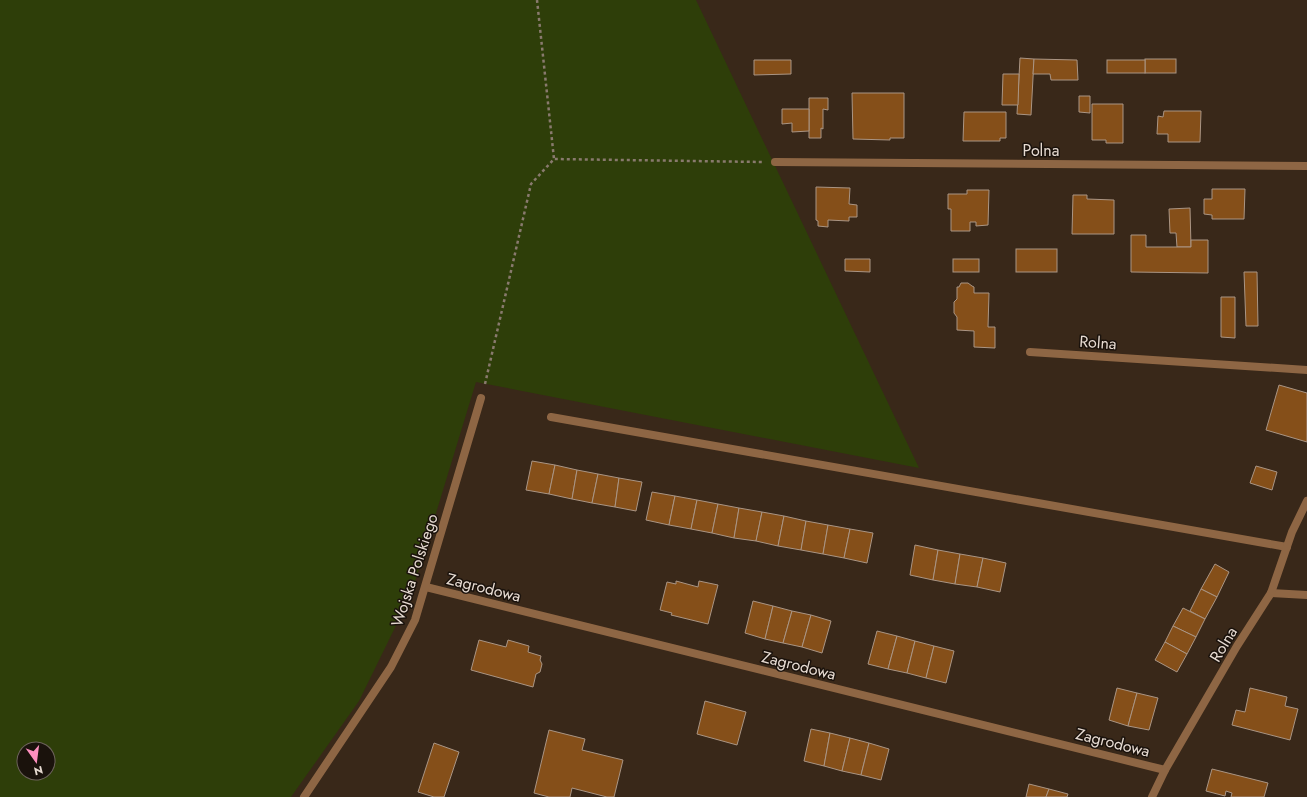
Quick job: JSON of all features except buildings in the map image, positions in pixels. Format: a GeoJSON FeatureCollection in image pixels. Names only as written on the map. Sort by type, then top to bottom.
{"type":"FeatureCollection","features":[{"type":"Feature","properties":{"kind":"street","name":"Polna"},"geometry":{"type":"LineString","coordinates":[[775,162],[1307,166]]}},
{"type":"Feature","properties":{"kind":"street","name":"Rolna"},"geometry":{"type":"LineString","coordinates":[[1030,352],[1307,370]]}},
{"type":"Feature","properties":{"kind":"street","name":"Wojska Polskiego"},"geometry":{"type":"LineString","coordinates":[[304,797],[391,667],[415,620],[481,398]]}},
{"type":"Feature","properties":{"kind":"street"},"geometry":{"type":"LineString","coordinates":[[551,417],[1287,547]]}},
{"type":"Feature","properties":{"kind":"street","name":"Rolna"},"geometry":{"type":"LineString","coordinates":[[1152,797],[1165,770],[1237,646],[1272,593],[1292,532],[1307,501]]}},
{"type":"Feature","properties":{"kind":"street","name":"Zagrodowa"},"geometry":{"type":"LineString","coordinates":[[426,587],[1165,770]]}},
{"type":"Feature","properties":{"kind":"street"},"geometry":{"type":"LineString","coordinates":[[1272,593],[1307,595]]}},
{"type":"Feature","properties":{"kind":"path"},"geometry":{"type":"LineString","coordinates":[[537,0],[554,159]]}},
{"type":"Feature","properties":{"kind":"path"},"geometry":{"type":"LineString","coordinates":[[481,398],[531,184],[554,159],[775,162]]}},
{"type":"Feature","properties":{"kind":"green space"},"geometry":{"type":"Polygon","coordinates":[[[0,0],[696,0],[919,468],[476,382],[411,595],[359,701],[291,797],[0,797],[0,0]]]}}]}
